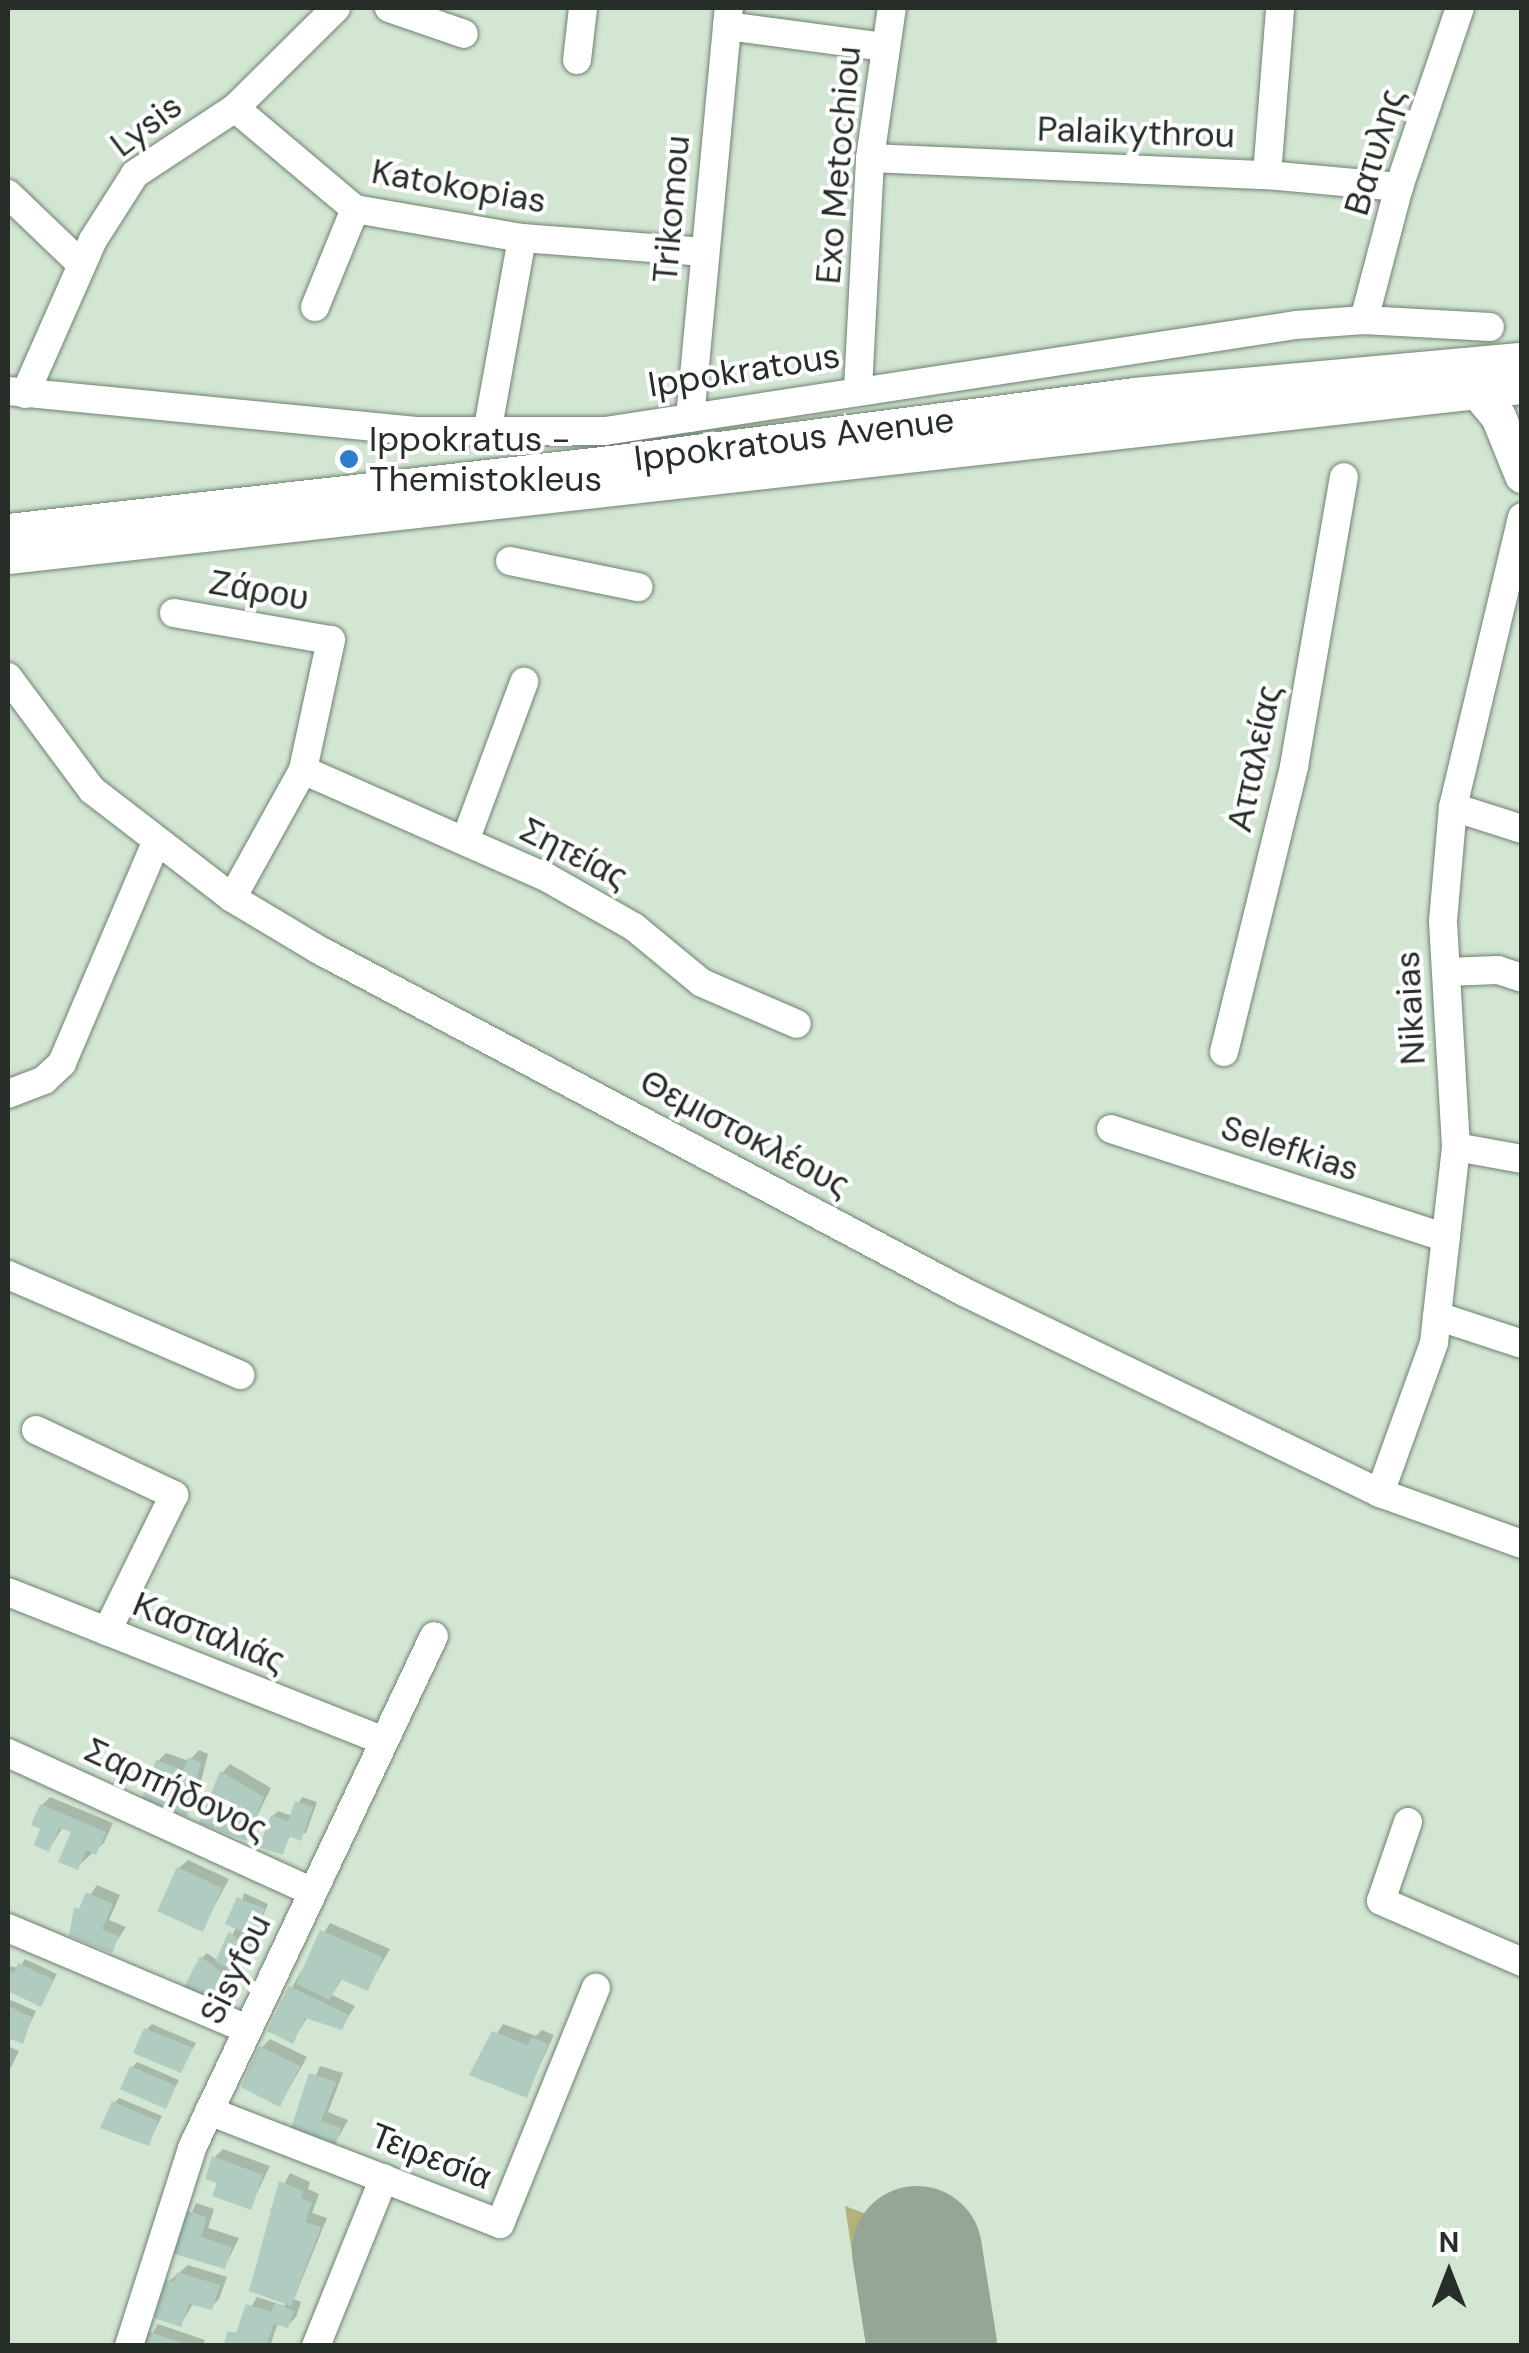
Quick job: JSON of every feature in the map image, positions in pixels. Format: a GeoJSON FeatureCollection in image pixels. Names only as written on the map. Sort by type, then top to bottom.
{"type":"FeatureCollection","features":[{"type":"Feature","properties":{"kind":"main road","name":"Ippokratous Avenue"},"geometry":{"type":"LineString","coordinates":[[12,552],[619,462],[1134,395],[1500,354],[1522,386]]}},
{"type":"Feature","properties":{"kind":"main road"},"geometry":{"type":"LineString","coordinates":[[1500,354],[1498,416],[1522,475]]}},
{"type":"Feature","properties":{"kind":"street","name":"Lysis"},"geometry":{"type":"LineString","coordinates":[[16,393],[81,264],[135,174],[235,108],[336,8]]}},
{"type":"Feature","properties":{"kind":"street"},"geometry":{"type":"LineString","coordinates":[[389,8],[464,34]]}},
{"type":"Feature","properties":{"kind":"street"},"geometry":{"type":"LineString","coordinates":[[577,60],[583,8]]}},
{"type":"Feature","properties":{"kind":"street","name":"Exo Metochiou"},"geometry":{"type":"LineString","coordinates":[[858,390],[870,158],[892,8]]}},
{"type":"Feature","properties":{"kind":"street"},"geometry":{"type":"LineString","coordinates":[[1268,175],[1280,8]]}},
{"type":"Feature","properties":{"kind":"street","name":"Βατυλης"},"geometry":{"type":"LineString","coordinates":[[1364,320],[1399,187],[1460,8]]}},
{"type":"Feature","properties":{"kind":"street"},"geometry":{"type":"LineString","coordinates":[[728,17],[885,47]]}},
{"type":"Feature","properties":{"kind":"street","name":"Trikomou"},"geometry":{"type":"LineString","coordinates":[[690,418],[728,17]]}},
{"type":"Feature","properties":{"kind":"street","name":"Katokopias"},"geometry":{"type":"LineString","coordinates":[[235,108],[355,209],[522,238],[704,252]]}},
{"type":"Feature","properties":{"kind":"street","name":"Palaikythrou"},"geometry":{"type":"LineString","coordinates":[[870,158],[1268,175],[1399,187]]}},
{"type":"Feature","properties":{"kind":"street"},"geometry":{"type":"LineString","coordinates":[[8,194],[81,264]]}},
{"type":"Feature","properties":{"kind":"street"},"geometry":{"type":"LineString","coordinates":[[315,307],[355,209]]}},
{"type":"Feature","properties":{"kind":"street"},"geometry":{"type":"LineString","coordinates":[[487,433],[522,238]]}},
{"type":"Feature","properties":{"kind":"street","name":"Ippokratous"},"geometry":{"type":"LineString","coordinates":[[16,393],[487,433],[605,430],[858,390],[1364,320],[1500,354]]}},
{"type":"Feature","properties":{"kind":"street","name":"Ατταλείας"},"geometry":{"type":"LineString","coordinates":[[1224,1052],[1294,766],[1344,477]]}},
{"type":"Feature","properties":{"kind":"street","name":"Nikaias"},"geometry":{"type":"LineString","coordinates":[[1380,1492],[1434,1343],[1456,1146],[1443,921],[1453,807],[1522,517]]}},
{"type":"Feature","properties":{"kind":"street"},"geometry":{"type":"LineString","coordinates":[[510,562],[638,587]]}},
{"type":"Feature","properties":{"kind":"street","name":"Ζάρου"},"geometry":{"type":"LineString","coordinates":[[174,613],[331,640],[304,770]]}},
{"type":"Feature","properties":{"kind":"street","name":"Θεμιστοκλέους"},"geometry":{"type":"LineString","coordinates":[[8,678],[92,790],[232,898],[964,1292],[1380,1492],[1522,1544]]}},
{"type":"Feature","properties":{"kind":"street"},"geometry":{"type":"LineString","coordinates":[[466,842],[524,682]]}},
{"type":"Feature","properties":{"kind":"street"},"geometry":{"type":"LineString","coordinates":[[232,898],[304,770]]}},
{"type":"Feature","properties":{"kind":"street","name":"Σητείας"},"geometry":{"type":"LineString","coordinates":[[304,770],[546,877],[634,927],[702,982],[797,1024]]}},
{"type":"Feature","properties":{"kind":"street"},"geometry":{"type":"LineString","coordinates":[[1453,807],[1522,828]]}},
{"type":"Feature","properties":{"kind":"street"},"geometry":{"type":"LineString","coordinates":[[8,1094],[44,1080],[62,1063],[156,843]]}},
{"type":"Feature","properties":{"kind":"street"},"geometry":{"type":"LineString","coordinates":[[1446,972],[1498,970],[1522,978]]}},
{"type":"Feature","properties":{"kind":"street","name":"Selefkias"},"geometry":{"type":"LineString","coordinates":[[1111,1129],[1446,1238]]}},
{"type":"Feature","properties":{"kind":"street"},"geometry":{"type":"LineString","coordinates":[[1456,1146],[1522,1159]]}},
{"type":"Feature","properties":{"kind":"street"},"geometry":{"type":"LineString","coordinates":[[8,1275],[240,1376]]}},
{"type":"Feature","properties":{"kind":"street"},"geometry":{"type":"LineString","coordinates":[[1437,1316],[1522,1344]]}},
{"type":"Feature","properties":{"kind":"street"},"geometry":{"type":"LineString","coordinates":[[36,1430],[174,1496],[108,1632]]}},
{"type":"Feature","properties":{"kind":"street","name":"Κασταλιάς"},"geometry":{"type":"LineString","coordinates":[[8,1592],[384,1741]]}},
{"type":"Feature","properties":{"kind":"street","name":"Sisyfou"},"geometry":{"type":"LineString","coordinates":[[129,2346],[177,2190],[209,2111],[434,1636]]}},
{"type":"Feature","properties":{"kind":"street","name":"Σαρπήδονος"},"geometry":{"type":"LineString","coordinates":[[8,1753],[314,1892]]}},
{"type":"Feature","properties":{"kind":"street"},"geometry":{"type":"LineString","coordinates":[[1408,1822],[1380,1902],[1522,1962]]}},
{"type":"Feature","properties":{"kind":"street"},"geometry":{"type":"LineString","coordinates":[[8,1928],[247,2029]]}},
{"type":"Feature","properties":{"kind":"street","name":"Τειρεσία"},"geometry":{"type":"LineString","coordinates":[[209,2111],[500,2224],[596,1988]]}},
{"type":"Feature","properties":{"kind":"street"},"geometry":{"type":"LineString","coordinates":[[316,2346],[384,2178]]}},
{"type":"Feature","properties":{"kind":"shaded area"},"geometry":{"type":"Polygon","coordinates":[[[845,2206],[882,2220],[901,2345],[866,2345],[845,2206]]]}},
{"type":"Feature","properties":{"kind":"building"},"geometry":{"type":"Polygon","coordinates":[[[188,1757],[201,1763],[187,1817],[142,1798],[156,1760],[183,1770],[188,1757]]]}},
{"type":"Feature","properties":{"kind":"building"},"geometry":{"type":"Polygon","coordinates":[[[220,1771],[264,1797],[246,1841],[199,1823],[220,1771]]]}},
{"type":"Feature","properties":{"kind":"building"},"geometry":{"type":"Polygon","coordinates":[[[295,1801],[313,1807],[301,1841],[289,1836],[283,1855],[259,1847],[271,1815],[288,1821],[295,1801]]]}},
{"type":"Feature","properties":{"kind":"building"},"geometry":{"type":"Polygon","coordinates":[[[40,1804],[106,1832],[96,1855],[86,1850],[78,1870],[58,1862],[71,1832],[59,1828],[49,1852],[34,1845],[40,1829],[31,1825],[40,1804]]]}},
{"type":"Feature","properties":{"kind":"building"},"geometry":{"type":"Polygon","coordinates":[[[177,1867],[222,1888],[203,1932],[157,1911],[177,1867]]]}},
{"type":"Feature","properties":{"kind":"building"},"geometry":{"type":"Polygon","coordinates":[[[86,1892],[113,1904],[102,1929],[119,1936],[112,1953],[69,1936],[74,1907],[79,1909],[86,1892]]]}},
{"type":"Feature","properties":{"kind":"building"},"geometry":{"type":"Polygon","coordinates":[[[237,1897],[265,1909],[254,1936],[225,1924],[237,1897]]]}},
{"type":"Feature","properties":{"kind":"building"},"geometry":{"type":"Polygon","coordinates":[[[320,1930],[383,1957],[368,1991],[340,1979],[330,2000],[296,1984],[320,1930]]]}},
{"type":"Feature","properties":{"kind":"building"},"geometry":{"type":"Polygon","coordinates":[[[229,1931],[249,1950],[239,1973],[215,1962],[229,1931]]]}},
{"type":"Feature","properties":{"kind":"building"},"geometry":{"type":"Polygon","coordinates":[[[200,1956],[232,1980],[217,2007],[183,1989],[200,1956]]]}},
{"type":"Feature","properties":{"kind":"building"},"geometry":{"type":"Polygon","coordinates":[[[18,1963],[54,1980],[41,2007],[8,1991],[8,1970],[14,1973],[18,1963]]]}},
{"type":"Feature","properties":{"kind":"building"},"geometry":{"type":"Polygon","coordinates":[[[289,1986],[349,2015],[342,2030],[305,2018],[293,2044],[267,2031],[289,1986]]]}},
{"type":"Feature","properties":{"kind":"building"},"geometry":{"type":"Polygon","coordinates":[[[8,2006],[32,2017],[23,2044],[8,2037],[8,2006]]]}},
{"type":"Feature","properties":{"kind":"building"},"geometry":{"type":"Polygon","coordinates":[[[144,2028],[193,2048],[181,2073],[133,2053],[144,2028]]]}},
{"type":"Feature","properties":{"kind":"building"},"geometry":{"type":"Polygon","coordinates":[[[492,2031],[528,2045],[531,2037],[548,2044],[527,2098],[469,2075],[492,2031]]]}},
{"type":"Feature","properties":{"kind":"building"},"geometry":{"type":"Polygon","coordinates":[[[259,2046],[300,2066],[280,2107],[241,2087],[259,2046]]]}},
{"type":"Feature","properties":{"kind":"building"},"geometry":{"type":"Polygon","coordinates":[[[130,2066],[176,2086],[166,2109],[120,2089],[130,2066]]]}},
{"type":"Feature","properties":{"kind":"building"},"geometry":{"type":"Polygon","coordinates":[[[309,2073],[336,2082],[321,2121],[341,2128],[333,2152],[288,2137],[309,2073]]]}},
{"type":"Feature","properties":{"kind":"building"},"geometry":{"type":"Polygon","coordinates":[[[112,2101],[158,2121],[149,2146],[100,2128],[112,2101]]]}},
{"type":"Feature","properties":{"kind":"building"},"geometry":{"type":"Polygon","coordinates":[[[212,2156],[263,2175],[251,2210],[212,2196],[217,2183],[205,2179],[212,2156]]]}},
{"type":"Feature","properties":{"kind":"building"},"geometry":{"type":"Polygon","coordinates":[[[279,2181],[303,2191],[301,2198],[312,2203],[305,2222],[321,2227],[291,2306],[249,2291],[279,2181]]]}},
{"type":"Feature","properties":{"kind":"building"},"geometry":{"type":"Polygon","coordinates":[[[185,2210],[207,2217],[201,2237],[232,2247],[225,2269],[171,2253],[185,2210]]]}},
{"type":"Feature","properties":{"kind":"building"},"geometry":{"type":"Polygon","coordinates":[[[177,2272],[220,2285],[212,2310],[189,2304],[181,2327],[154,2318],[166,2280],[174,2282],[177,2272]]]}},
{"type":"Feature","properties":{"kind":"building"},"geometry":{"type":"Polygon","coordinates":[[[275,2303],[294,2311],[288,2328],[274,2324],[266,2346],[223,2346],[228,2331],[236,2333],[246,2304],[271,2312],[275,2303]]]}},
{"type":"Feature","properties":{"kind":"building"},"geometry":{"type":"Polygon","coordinates":[[[147,2331],[188,2345],[188,2346],[142,2346],[147,2331]]]}},
{"type":"Feature","properties":{"kind":"runway"},"geometry":{"type":"LineString","coordinates":[[917,2251],[932,2346]]}},
{"type":"Feature","properties":{"kind":"place","name":"Ippokratus - Themistokleus"},"geometry":{"type":"Point","coordinates":[349,459]}}]}
